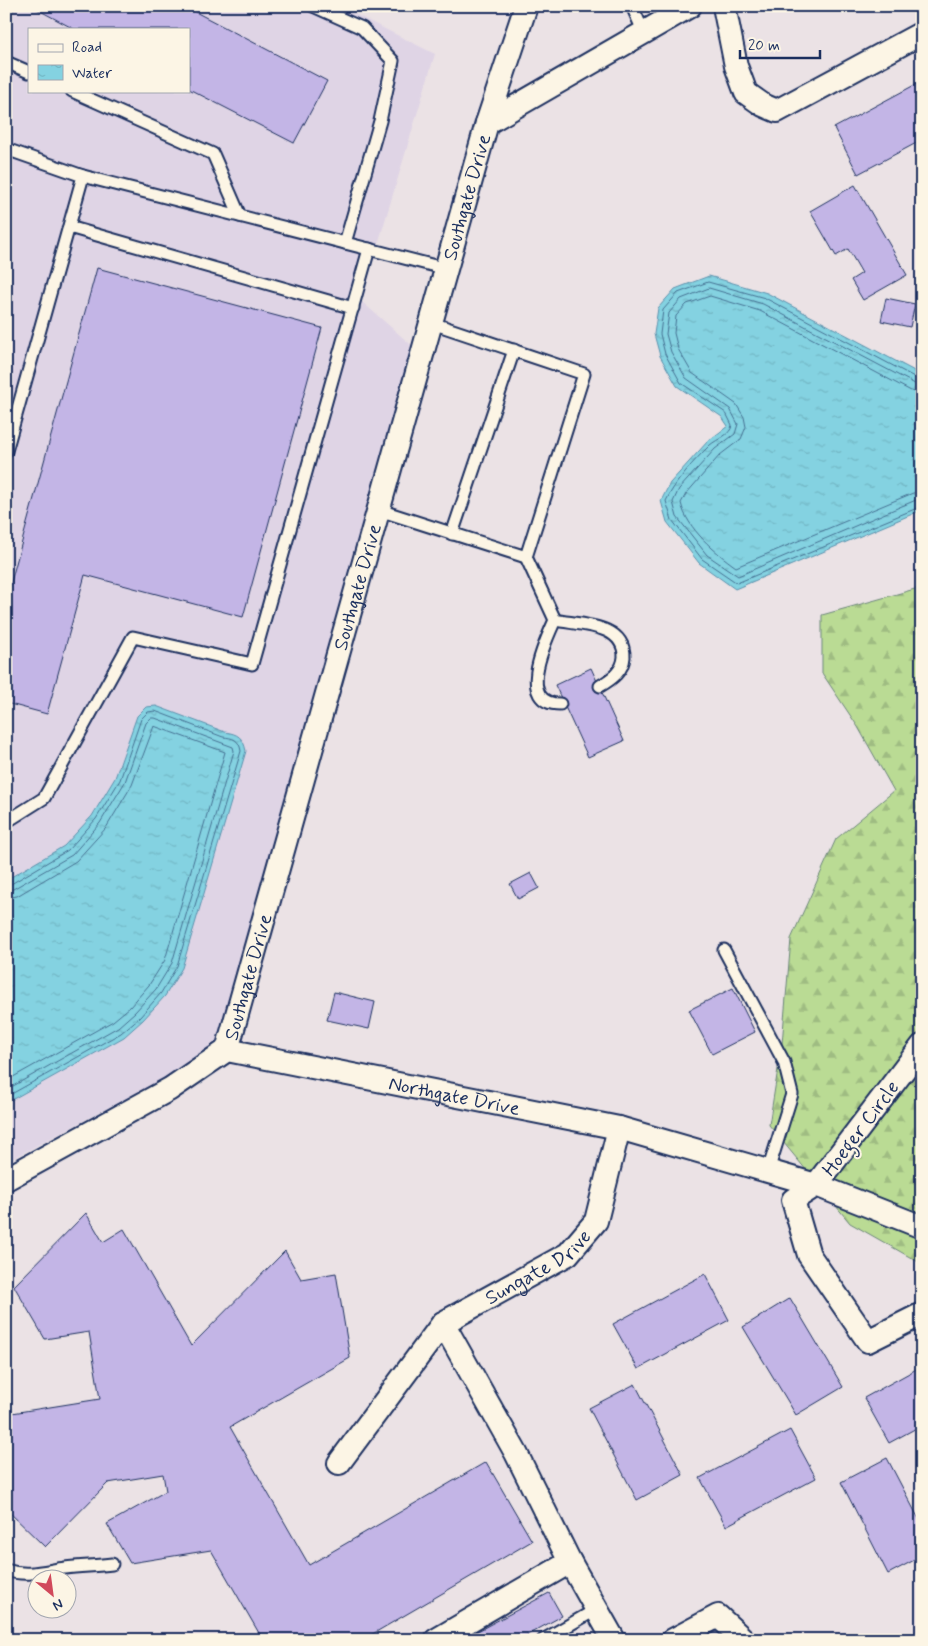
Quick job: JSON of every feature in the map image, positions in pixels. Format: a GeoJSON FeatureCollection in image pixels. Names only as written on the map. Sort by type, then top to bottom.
{"type":"FeatureCollection","features":[{"type":"Feature","properties":{"kind":"street","name":"Southgate Drive"},"geometry":{"type":"LineString","coordinates":[[227,1050],[488,122],[526,6]]}},
{"type":"Feature","properties":{"kind":"street","name":"Southgate Drive"},"geometry":{"type":"LineString","coordinates":[[488,122],[690,6]]}},
{"type":"Feature","properties":{"kind":"street"},"geometry":{"type":"LineString","coordinates":[[724,6],[736,66],[746,93],[763,105],[778,111],[922,34]]}},
{"type":"Feature","properties":{"kind":"street","name":"Hoeger Circle"},"geometry":{"type":"LineString","coordinates":[[922,1046],[816,1185],[793,1200],[809,1255],[868,1340],[922,1314]]}},
{"type":"Feature","properties":{"kind":"street"},"geometry":{"type":"LineString","coordinates":[[6,1179],[170,1089],[227,1050]]}},
{"type":"Feature","properties":{"kind":"street","name":"Northgate Drive"},"geometry":{"type":"LineString","coordinates":[[227,1050],[619,1128],[816,1185],[922,1226]]}},
{"type":"Feature","properties":{"kind":"street","name":"Sungate Drive"},"geometry":{"type":"LineString","coordinates":[[339,1463],[443,1323],[568,1254],[596,1221],[619,1128]]}},
{"type":"Feature","properties":{"kind":"street"},"geometry":{"type":"LineString","coordinates":[[443,1323],[516,1454],[570,1562],[614,1640]]}},
{"type":"Feature","properties":{"kind":"street"},"geometry":{"type":"LineString","coordinates":[[436,1640],[570,1562]]}},
{"type":"Feature","properties":{"kind":"street"},"geometry":{"type":"LineString","coordinates":[[672,1640],[718,1616],[744,1640]]}},
{"type":"Feature","properties":{"kind":"lane"},"geometry":{"type":"LineString","coordinates":[[313,6],[362,28],[393,61],[380,122],[345,243]]}},
{"type":"Feature","properties":{"kind":"lane"},"geometry":{"type":"LineString","coordinates":[[632,6],[644,32]]}},
{"type":"Feature","properties":{"kind":"lane"},"geometry":{"type":"LineString","coordinates":[[6,62],[28,72]]}},
{"type":"Feature","properties":{"kind":"lane"},"geometry":{"type":"LineString","coordinates":[[74,92],[213,154],[240,216]]}},
{"type":"Feature","properties":{"kind":"lane"},"geometry":{"type":"LineString","coordinates":[[6,149],[83,176],[447,269]]}},
{"type":"Feature","properties":{"kind":"lane"},"geometry":{"type":"LineString","coordinates":[[6,451],[83,176]]}},
{"type":"Feature","properties":{"kind":"lane"},"geometry":{"type":"LineString","coordinates":[[69,227],[353,308]]}},
{"type":"Feature","properties":{"kind":"lane"},"geometry":{"type":"LineString","coordinates":[[6,822],[44,798],[133,637],[252,664],[369,249]]}},
{"type":"Feature","properties":{"kind":"lane"},"geometry":{"type":"LineString","coordinates":[[432,323],[584,374],[526,556],[555,620],[545,643],[535,677],[537,686],[544,699],[560,704]]}},
{"type":"Feature","properties":{"kind":"lane"},"geometry":{"type":"LineString","coordinates":[[452,534],[514,350]]}},
{"type":"Feature","properties":{"kind":"lane"},"geometry":{"type":"LineString","coordinates":[[379,510],[526,556]]}},
{"type":"Feature","properties":{"kind":"lane"},"geometry":{"type":"LineString","coordinates":[[555,620],[605,629],[620,642],[624,649],[624,660],[620,669],[612,678],[600,686]]}},
{"type":"Feature","properties":{"kind":"lane"},"geometry":{"type":"LineString","coordinates":[[724,950],[784,1062],[792,1094],[768,1171]]}},
{"type":"Feature","properties":{"kind":"lane"},"geometry":{"type":"LineString","coordinates":[[6,1570],[15,1573],[38,1574],[65,1568],[112,1564]]}},
{"type":"Feature","properties":{"kind":"lane"},"geometry":{"type":"LineString","coordinates":[[543,1640],[597,1609]]}},
{"type":"Feature","properties":{"kind":"shaded area"},"geometry":{"type":"Polygon","coordinates":[[[6,6],[339,6],[435,54],[361,301],[417,350],[213,1052],[6,1162],[6,6]]]}},
{"type":"Feature","properties":{"kind":"green space"},"geometry":{"type":"Polygon","coordinates":[[[922,587],[922,1264],[850,1223],[769,1125],[782,1044],[791,939],[836,839],[894,791],[858,727],[822,673],[822,615],[922,587]]]}},
{"type":"Feature","properties":{"kind":"water"},"geometry":{"type":"Polygon","coordinates":[[[709,276],[767,293],[922,375],[922,510],[735,589],[699,563],[667,522],[661,501],[670,483],[708,441],[728,426],[722,417],[677,386],[660,356],[654,334],[658,308],[675,289],[709,276]]]}},
{"type":"Feature","properties":{"kind":"water"},"geometry":{"type":"Polygon","coordinates":[[[156,706],[237,735],[243,742],[246,751],[182,968],[165,996],[124,1037],[6,1103],[6,880],[64,846],[92,816],[115,778],[137,716],[146,707],[156,706]]]}},
{"type":"Feature","properties":{"kind":"building"},"geometry":{"type":"Polygon","coordinates":[[[31,6],[184,6],[327,81],[294,143],[190,90],[190,28],[72,28],[31,6]]]}},
{"type":"Feature","properties":{"kind":"building"},"geometry":{"type":"Polygon","coordinates":[[[922,81],[922,140],[858,174],[834,128],[922,81]]]}},
{"type":"Feature","properties":{"kind":"building"},"geometry":{"type":"Polygon","coordinates":[[[855,185],[907,275],[863,300],[851,280],[862,273],[848,249],[836,256],[810,211],[855,185]]]}},
{"type":"Feature","properties":{"kind":"building"},"geometry":{"type":"Polygon","coordinates":[[[97,268],[322,328],[243,617],[85,575],[47,714],[6,703],[6,600],[97,268]]]}},
{"type":"Feature","properties":{"kind":"building"},"geometry":{"type":"Polygon","coordinates":[[[886,298],[915,304],[910,327],[881,321],[886,298]]]}},
{"type":"Feature","properties":{"kind":"building"},"geometry":{"type":"Polygon","coordinates":[[[591,668],[624,741],[588,757],[555,685],[591,668]]]}},
{"type":"Feature","properties":{"kind":"building"},"geometry":{"type":"Polygon","coordinates":[[[531,873],[539,888],[518,899],[510,884],[531,873]]]}},
{"type":"Feature","properties":{"kind":"building"},"geometry":{"type":"Polygon","coordinates":[[[733,988],[755,1032],[712,1054],[689,1010],[733,988]]]}},
{"type":"Feature","properties":{"kind":"building"},"geometry":{"type":"Polygon","coordinates":[[[334,992],[375,1002],[369,1029],[327,1020],[334,992]]]}},
{"type":"Feature","properties":{"kind":"building"},"geometry":{"type":"Polygon","coordinates":[[[86,1213],[103,1242],[124,1229],[191,1346],[285,1251],[301,1279],[336,1273],[350,1358],[230,1427],[309,1565],[486,1462],[532,1541],[364,1640],[263,1640],[211,1550],[130,1563],[107,1524],[166,1491],[163,1474],[108,1483],[45,1547],[6,1509],[6,1414],[100,1399],[89,1332],[45,1339],[14,1286],[86,1213]]]}},
{"type":"Feature","properties":{"kind":"building"},"geometry":{"type":"Polygon","coordinates":[[[705,1274],[729,1320],[638,1369],[613,1324],[705,1274]]]}},
{"type":"Feature","properties":{"kind":"building"},"geometry":{"type":"Polygon","coordinates":[[[790,1298],[843,1387],[796,1415],[743,1327],[790,1298]]]}},
{"type":"Feature","properties":{"kind":"building"},"geometry":{"type":"Polygon","coordinates":[[[922,1366],[922,1425],[889,1443],[864,1398],[922,1366]]]}},
{"type":"Feature","properties":{"kind":"building"},"geometry":{"type":"Polygon","coordinates":[[[635,1384],[683,1475],[637,1500],[589,1408],[635,1384]]]}},
{"type":"Feature","properties":{"kind":"building"},"geometry":{"type":"Polygon","coordinates":[[[790,1430],[816,1478],[726,1526],[700,1478],[790,1430]]]}},
{"type":"Feature","properties":{"kind":"building"},"geometry":{"type":"Polygon","coordinates":[[[887,1458],[922,1525],[922,1556],[888,1574],[841,1482],[887,1458]]]}},
{"type":"Feature","properties":{"kind":"building"},"geometry":{"type":"Polygon","coordinates":[[[549,1593],[562,1616],[518,1640],[461,1640],[549,1593]]]}}]}
